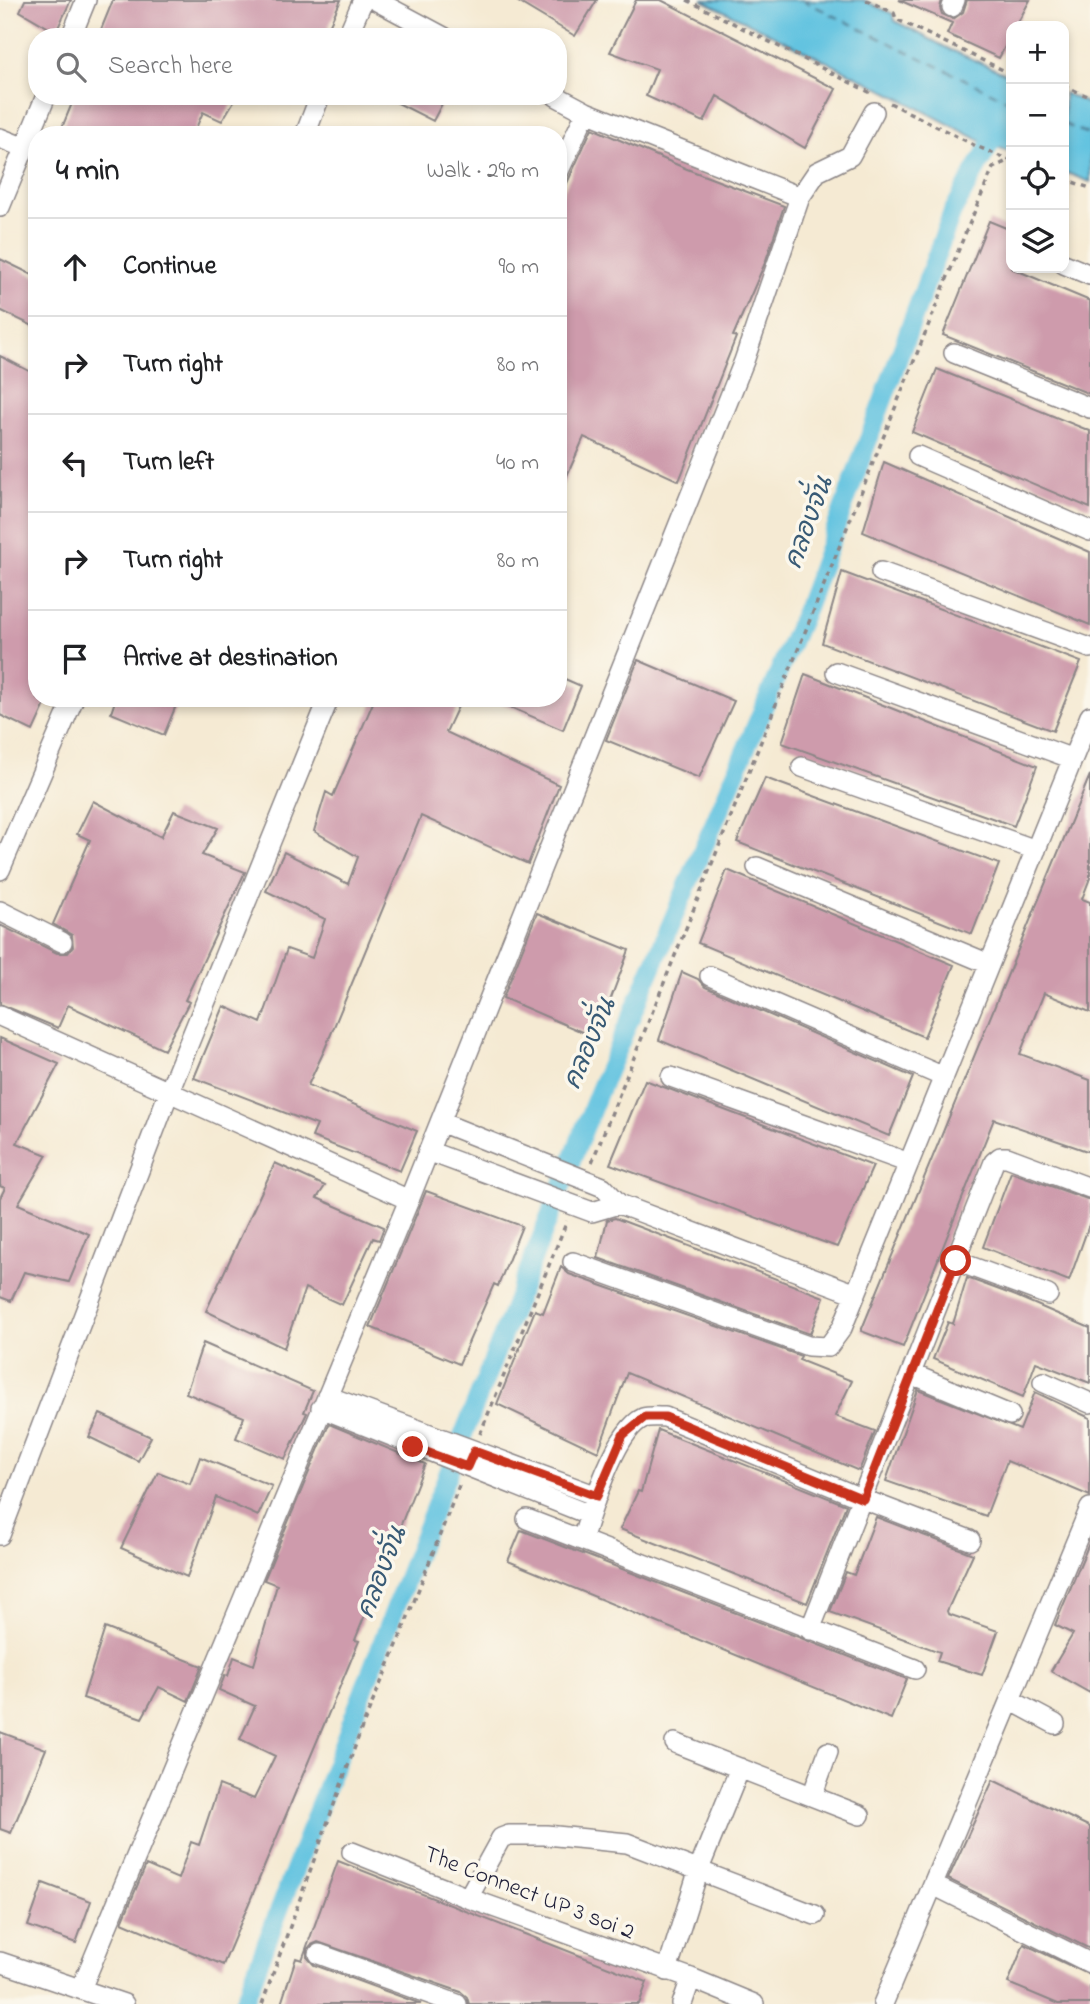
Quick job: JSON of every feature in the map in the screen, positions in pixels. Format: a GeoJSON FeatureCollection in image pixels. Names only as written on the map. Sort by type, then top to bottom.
{"type":"FeatureCollection","features":[{"type":"Feature","properties":{"kind":"street"},"geometry":{"type":"LineString","coordinates":[[75,28],[86,0]]}},
{"type":"Feature","properties":{"kind":"street"},"geometry":{"type":"LineString","coordinates":[[351,28],[363,0]]}},
{"type":"Feature","properties":{"kind":"street"},"geometry":{"type":"LineString","coordinates":[[375,0],[427,28]]}},
{"type":"Feature","properties":{"kind":"street"},"geometry":{"type":"LineString","coordinates":[[567,102],[586,112],[800,197]]}},
{"type":"Feature","properties":{"kind":"street"},"geometry":{"type":"LineString","coordinates":[[34,126],[42,105]]}},
{"type":"Feature","properties":{"kind":"street"},"geometry":{"type":"LineString","coordinates":[[308,126],[317,105]]}},
{"type":"Feature","properties":{"kind":"street"},"geometry":{"type":"LineString","coordinates":[[567,153],[586,112]]}},
{"type":"Feature","properties":{"kind":"street"},"geometry":{"type":"LineString","coordinates":[[81,1989],[409,1200],[744,361],[800,197],[817,172],[850,156],[874,112]]}},
{"type":"Feature","properties":{"kind":"street"},"geometry":{"type":"LineString","coordinates":[[0,138],[25,148]]}},
{"type":"Feature","properties":{"kind":"street"},"geometry":{"type":"LineString","coordinates":[[0,207],[28,141]]}},
{"type":"Feature","properties":{"kind":"street"},"geometry":{"type":"LineString","coordinates":[[1069,266],[1090,275]]}},
{"type":"Feature","properties":{"kind":"street"},"geometry":{"type":"LineString","coordinates":[[954,353],[1090,408]]}},
{"type":"Feature","properties":{"kind":"street"},"geometry":{"type":"LineString","coordinates":[[918,456],[1090,531]]}},
{"type":"Feature","properties":{"kind":"street"},"geometry":{"type":"LineString","coordinates":[[881,572],[1090,648]]}},
{"type":"Feature","properties":{"kind":"street"},"geometry":{"type":"LineString","coordinates":[[836,672],[1073,759]]}},
{"type":"Feature","properties":{"kind":"street"},"geometry":{"type":"LineString","coordinates":[[0,870],[70,707]]}},
{"type":"Feature","properties":{"kind":"street"},"geometry":{"type":"LineString","coordinates":[[0,1535],[169,1092],[326,707]]}},
{"type":"Feature","properties":{"kind":"street"},"geometry":{"type":"LineString","coordinates":[[573,1262],[808,1346],[828,1347],[842,1328],[1090,716]]}},
{"type":"Feature","properties":{"kind":"street"},"geometry":{"type":"LineString","coordinates":[[802,767],[1036,850]]}},
{"type":"Feature","properties":{"kind":"street"},"geometry":{"type":"LineString","coordinates":[[757,867],[989,964]]}},
{"type":"Feature","properties":{"kind":"street"},"geometry":{"type":"LineString","coordinates":[[0,912],[62,942]]}},
{"type":"Feature","properties":{"kind":"street"},"geometry":{"type":"LineString","coordinates":[[710,976],[944,1077]]}},
{"type":"Feature","properties":{"kind":"street"},"geometry":{"type":"LineString","coordinates":[[0,1016],[409,1200]]}},
{"type":"Feature","properties":{"kind":"street"},"geometry":{"type":"LineString","coordinates":[[671,1077],[909,1163]]}},
{"type":"Feature","properties":{"kind":"street"},"geometry":{"type":"LineString","coordinates":[[440,1122],[603,1186],[620,1204],[856,1294]]}},
{"type":"Feature","properties":{"kind":"street"},"geometry":{"type":"LineString","coordinates":[[428,1152],[592,1212],[620,1204]]}},
{"type":"Feature","properties":{"kind":"street"},"geometry":{"type":"LineString","coordinates":[[810,1630],[994,1162],[1000,1157],[1007,1157],[1090,1188]]}},
{"type":"Feature","properties":{"kind":"street"},"geometry":{"type":"LineString","coordinates":[[956,1261],[1048,1295]]}},
{"type":"Feature","properties":{"kind":"street"},"geometry":{"type":"LineString","coordinates":[[912,1374],[1010,1415]]}},
{"type":"Feature","properties":{"kind":"street"},"geometry":{"type":"LineString","coordinates":[[1043,1382],[1090,1403]]}},
{"type":"Feature","properties":{"kind":"street"},"geometry":{"type":"LineString","coordinates":[[324,1402],[412,1437],[597,1496]]}},
{"type":"Feature","properties":{"kind":"street"},"geometry":{"type":"LineString","coordinates":[[582,1540],[623,1435],[645,1417],[665,1417],[970,1540]]}},
{"type":"Feature","properties":{"kind":"street"},"geometry":{"type":"LineString","coordinates":[[476,1459],[590,1515]]}},
{"type":"Feature","properties":{"kind":"street"},"geometry":{"type":"LineString","coordinates":[[883,2004],[1090,1508]]}},
{"type":"Feature","properties":{"kind":"street"},"geometry":{"type":"LineString","coordinates":[[527,1519],[915,1669]]}},
{"type":"Feature","properties":{"kind":"street"},"geometry":{"type":"LineString","coordinates":[[1010,1700],[1055,1724]]}},
{"type":"Feature","properties":{"kind":"street"},"geometry":{"type":"LineString","coordinates":[[675,1743],[860,1815]]}},
{"type":"Feature","properties":{"kind":"street"},"geometry":{"type":"LineString","coordinates":[[812,1796],[828,1752]]}},
{"type":"Feature","properties":{"kind":"street"},"geometry":{"type":"LineString","coordinates":[[667,1971],[699,1869],[740,1768]]}},
{"type":"Feature","properties":{"kind":"street"},"geometry":{"type":"LineString","coordinates":[[468,1898],[501,1838],[509,1835],[546,1835],[627,1843],[815,1915]]}},
{"type":"Feature","properties":{"kind":"street","name":"The Connect UP 3 soi 2"},"geometry":{"type":"LineString","coordinates":[[352,1852],[754,2004]]}},
{"type":"Feature","properties":{"kind":"street"},"geometry":{"type":"LineString","coordinates":[[933,1885],[1090,1963]]}},
{"type":"Feature","properties":{"kind":"street"},"geometry":{"type":"LineString","coordinates":[[319,1954],[457,2004]]}},
{"type":"Feature","properties":{"kind":"street"},"geometry":{"type":"LineString","coordinates":[[0,1962],[124,2004]]}},
{"type":"Feature","properties":{"kind":"street"},"geometry":{"type":"LineString","coordinates":[[682,2004],[691,1978]]}},
{"type":"Feature","properties":{"kind":"path"},"geometry":{"type":"LineString","coordinates":[[687,0],[976,146],[1006,158]]}},
{"type":"Feature","properties":{"kind":"path"},"geometry":{"type":"LineString","coordinates":[[866,0],[894,13],[896,19],[1006,72]]}},
{"type":"Feature","properties":{"kind":"path"},"geometry":{"type":"LineString","coordinates":[[1069,88],[1090,97]]}},
{"type":"Feature","properties":{"kind":"path"},"geometry":{"type":"LineString","coordinates":[[582,1178],[965,234],[993,168],[1006,162]]}},
{"type":"Feature","properties":{"kind":"path"},"geometry":{"type":"LineString","coordinates":[[1069,181],[1090,188]]}},
{"type":"Feature","properties":{"kind":"path"},"geometry":{"type":"LineString","coordinates":[[262,2004],[362,1727],[397,1645],[449,1506],[476,1459],[513,1350],[572,1205]]}},
{"type":"Feature","properties":{"kind":"water"},"geometry":{"type":"Polygon","coordinates":[[[702,0],[863,0],[893,14],[895,21],[1006,74],[1006,150],[979,140],[702,0]]]}},
{"type":"Feature","properties":{"kind":"water"},"geometry":{"type":"Polygon","coordinates":[[[1069,95],[1090,105],[1090,182],[1069,174],[1069,95]]]}},
{"type":"Feature","properties":{"kind":"building"},"geometry":{"type":"Polygon","coordinates":[[[25,0],[71,0],[58,28],[49,28],[20,11],[25,0]]]}},
{"type":"Feature","properties":{"kind":"building"},"geometry":{"type":"Polygon","coordinates":[[[113,0],[341,0],[328,28],[102,28],[113,0]]]}},
{"type":"Feature","properties":{"kind":"building"},"geometry":{"type":"Polygon","coordinates":[[[515,0],[597,0],[575,36],[567,31],[567,28],[562,28],[515,0]]]}},
{"type":"Feature","properties":{"kind":"building"},"geometry":{"type":"Polygon","coordinates":[[[636,0],[661,0],[836,89],[805,148],[717,96],[704,122],[646,96],[657,69],[610,52],[636,0]]]}},
{"type":"Feature","properties":{"kind":"building"},"geometry":{"type":"Polygon","coordinates":[[[899,0],[942,0],[942,14],[953,19],[963,12],[967,0],[1030,0],[1019,21],[1006,21],[1006,45],[999,58],[947,34],[952,23],[899,0]]]}},
{"type":"Feature","properties":{"kind":"building"},"geometry":{"type":"Polygon","coordinates":[[[71,105],[232,105],[222,121],[203,112],[197,126],[63,126],[71,105]]]}},
{"type":"Feature","properties":{"kind":"building"},"geometry":{"type":"Polygon","coordinates":[[[402,105],[441,105],[433,121],[402,105]]]}},
{"type":"Feature","properties":{"kind":"building"},"geometry":{"type":"Polygon","coordinates":[[[592,128],[687,169],[784,206],[765,263],[733,336],[736,337],[679,481],[584,437],[567,476],[567,183],[592,128]]]}},
{"type":"Feature","properties":{"kind":"building"},"geometry":{"type":"Polygon","coordinates":[[[989,221],[1006,228],[1006,273],[1023,273],[1090,301],[1090,394],[943,335],[989,221]]]}},
{"type":"Feature","properties":{"kind":"building"},"geometry":{"type":"Polygon","coordinates":[[[0,259],[28,273],[28,324],[0,310],[0,259]]]}},
{"type":"Feature","properties":{"kind":"building"},"geometry":{"type":"Polygon","coordinates":[[[0,356],[28,370],[28,707],[44,707],[33,731],[0,715],[0,356]]]}},
{"type":"Feature","properties":{"kind":"building"},"geometry":{"type":"Polygon","coordinates":[[[937,369],[1090,431],[1090,508],[912,432],[937,369]]]}},
{"type":"Feature","properties":{"kind":"building"},"geometry":{"type":"Polygon","coordinates":[[[884,462],[1090,552],[1090,625],[863,532],[884,462]]]}},
{"type":"Feature","properties":{"kind":"building"},"geometry":{"type":"Polygon","coordinates":[[[842,572],[1081,662],[1053,731],[822,643],[842,572]]]}},
{"type":"Feature","properties":{"kind":"building"},"geometry":{"type":"Polygon","coordinates":[[[638,660],[734,701],[699,778],[606,740],[638,660]]]}},
{"type":"Feature","properties":{"kind":"building"},"geometry":{"type":"Polygon","coordinates":[[[805,674],[1037,766],[1014,826],[782,743],[805,674]]]}},
{"type":"Feature","properties":{"kind":"building"},"geometry":{"type":"Polygon","coordinates":[[[567,680],[581,686],[563,730],[510,707],[567,707],[567,680]]]}},
{"type":"Feature","properties":{"kind":"building"},"geometry":{"type":"Polygon","coordinates":[[[113,707],[175,707],[164,735],[111,713],[113,707]]]}},
{"type":"Feature","properties":{"kind":"building"},"geometry":{"type":"Polygon","coordinates":[[[371,707],[458,707],[446,732],[559,785],[528,864],[421,816],[308,1085],[417,1131],[400,1171],[312,1137],[317,1125],[194,1078],[224,1006],[261,1023],[287,949],[312,958],[325,919],[266,891],[284,852],[348,884],[358,857],[314,831],[326,792],[333,796],[371,707]]]}},
{"type":"Feature","properties":{"kind":"building"},"geometry":{"type":"Polygon","coordinates":[[[1090,775],[1090,878],[1082,899],[1090,902],[1090,1012],[1044,993],[1020,1054],[1090,1080],[1090,1152],[994,1119],[903,1347],[861,1331],[1090,775]]]}},
{"type":"Feature","properties":{"kind":"building"},"geometry":{"type":"Polygon","coordinates":[[[765,778],[999,864],[972,934],[737,842],[765,778]]]}},
{"type":"Feature","properties":{"kind":"building"},"geometry":{"type":"Polygon","coordinates":[[[93,801],[161,837],[174,811],[218,828],[202,855],[245,872],[185,1000],[189,1002],[164,1050],[68,1005],[58,1028],[0,1004],[0,925],[57,953],[68,953],[73,947],[72,935],[53,924],[90,840],[77,834],[93,801]]]}},
{"type":"Feature","properties":{"kind":"building"},"geometry":{"type":"Polygon","coordinates":[[[727,870],[954,965],[924,1037],[698,943],[727,870]]]}},
{"type":"Feature","properties":{"kind":"building"},"geometry":{"type":"Polygon","coordinates":[[[537,913],[629,950],[596,1038],[503,998],[537,913]]]}},
{"type":"Feature","properties":{"kind":"building"},"geometry":{"type":"Polygon","coordinates":[[[682,972],[698,979],[705,987],[913,1077],[889,1136],[659,1040],[682,972]]]}},
{"type":"Feature","properties":{"kind":"building"},"geometry":{"type":"Polygon","coordinates":[[[0,1038],[59,1064],[17,1143],[47,1155],[18,1204],[89,1234],[69,1282],[24,1272],[11,1301],[0,1297],[0,1198],[5,1188],[0,1186],[0,1038]]]}},
{"type":"Feature","properties":{"kind":"building"},"geometry":{"type":"Polygon","coordinates":[[[645,1080],[873,1166],[837,1247],[610,1164],[645,1080]]]}},
{"type":"Feature","properties":{"kind":"building"},"geometry":{"type":"Polygon","coordinates":[[[275,1163],[325,1186],[317,1198],[384,1227],[379,1240],[373,1238],[342,1305],[305,1288],[284,1348],[206,1311],[275,1163]]]}},
{"type":"Feature","properties":{"kind":"building"},"geometry":{"type":"Polygon","coordinates":[[[1011,1172],[1090,1200],[1090,1222],[1069,1281],[983,1247],[1011,1172]]]}},
{"type":"Feature","properties":{"kind":"building"},"geometry":{"type":"Polygon","coordinates":[[[426,1191],[522,1226],[498,1286],[494,1284],[459,1364],[370,1327],[426,1191]]]}},
{"type":"Feature","properties":{"kind":"building"},"geometry":{"type":"Polygon","coordinates":[[[615,1218],[824,1297],[810,1334],[598,1258],[607,1220],[615,1218]]]}},
{"type":"Feature","properties":{"kind":"building"},"geometry":{"type":"Polygon","coordinates":[[[561,1267],[569,1274],[801,1356],[799,1360],[852,1381],[835,1416],[875,1431],[859,1471],[627,1373],[598,1452],[497,1404],[535,1310],[543,1313],[561,1267]]]}},
{"type":"Feature","properties":{"kind":"building"},"geometry":{"type":"Polygon","coordinates":[[[967,1278],[1090,1328],[1090,1383],[1036,1362],[1023,1397],[933,1359],[948,1322],[953,1324],[967,1278]]]}},
{"type":"Feature","properties":{"kind":"building"},"geometry":{"type":"Polygon","coordinates":[[[203,1343],[313,1391],[304,1412],[307,1413],[285,1459],[236,1438],[244,1417],[186,1393],[203,1343]]]}},
{"type":"Feature","properties":{"kind":"building"},"geometry":{"type":"Polygon","coordinates":[[[918,1390],[1020,1430],[1035,1392],[1090,1418],[1090,1496],[1007,1461],[986,1516],[886,1481],[918,1390]]]}},
{"type":"Feature","properties":{"kind":"building"},"geometry":{"type":"Polygon","coordinates":[[[100,1414],[151,1437],[138,1461],[89,1437],[100,1414]]]}},
{"type":"Feature","properties":{"kind":"building"},"geometry":{"type":"Polygon","coordinates":[[[329,1424],[425,1464],[355,1640],[359,1641],[223,1965],[122,1922],[146,1865],[178,1879],[191,1842],[199,1845],[219,1785],[254,1799],[275,1756],[240,1739],[255,1706],[219,1690],[225,1675],[228,1676],[234,1657],[254,1665],[277,1585],[264,1580],[329,1424]]]}},
{"type":"Feature","properties":{"kind":"building"},"geometry":{"type":"Polygon","coordinates":[[[658,1430],[846,1505],[807,1603],[620,1529],[638,1491],[641,1492],[658,1430]]]}},
{"type":"Feature","properties":{"kind":"building"},"geometry":{"type":"Polygon","coordinates":[[[200,1457],[272,1486],[258,1516],[216,1497],[187,1577],[121,1548],[158,1472],[190,1484],[200,1457]]]}},
{"type":"Feature","properties":{"kind":"building"},"geometry":{"type":"Polygon","coordinates":[[[876,1517],[973,1554],[947,1611],[948,1614],[998,1631],[982,1675],[937,1661],[940,1652],[830,1612],[846,1572],[854,1575],[876,1517]]]}},
{"type":"Feature","properties":{"kind":"building"},"geometry":{"type":"Polygon","coordinates":[[[521,1530],[907,1679],[891,1719],[508,1561],[521,1530]]]}},
{"type":"Feature","properties":{"kind":"building"},"geometry":{"type":"Polygon","coordinates":[[[1090,1541],[1090,1693],[1051,1671],[1073,1634],[1055,1625],[1090,1541]]]}},
{"type":"Feature","properties":{"kind":"building"},"geometry":{"type":"Polygon","coordinates":[[[105,1628],[202,1666],[188,1701],[159,1687],[142,1718],[83,1698],[105,1628]]]}},
{"type":"Feature","properties":{"kind":"building"},"geometry":{"type":"Polygon","coordinates":[[[0,1732],[46,1749],[11,1833],[0,1829],[0,1732]]]}},
{"type":"Feature","properties":{"kind":"building"},"geometry":{"type":"Polygon","coordinates":[[[993,1780],[1090,1827],[1090,1949],[948,1879],[993,1780]]]}},
{"type":"Feature","properties":{"kind":"building"},"geometry":{"type":"Polygon","coordinates":[[[338,1861],[647,1982],[639,2004],[469,2004],[467,1997],[461,1992],[318,1942],[307,1950],[307,1957],[314,1965],[421,2004],[281,2004],[296,1958],[302,1960],[338,1861]]]}},
{"type":"Feature","properties":{"kind":"building"},"geometry":{"type":"Polygon","coordinates":[[[43,1883],[91,1901],[76,1943],[28,1926],[43,1883]]]}},
{"type":"Feature","properties":{"kind":"building"},"geometry":{"type":"Polygon","coordinates":[[[1024,1944],[1090,1975],[1090,2004],[1058,2004],[1008,1983],[1024,1944]]]}},
{"type":"Feature","properties":{"kind":"waterway","name":"คลองจั่น"},"geometry":{"type":"LineString","coordinates":[[243,2004],[411,1567],[598,1094],[807,606],[952,213],[1001,124]]}},
{"type":"Feature","properties":{"kind":"ferry route"},"geometry":{"type":"LineString","coordinates":[[802,0],[1006,100]]}},
{"type":"Feature","properties":{"kind":"ferry route"},"geometry":{"type":"LineString","coordinates":[[1069,126],[1090,135]]}},
{"type":"Feature","properties":{"kind":"route"},"geometry":{"type":"LineString","coordinates":[[413,1447],[467,1467],[474,1451],[597,1496],[623,1435],[645,1417],[665,1417],[863,1499],[956,1261]]}}]}
